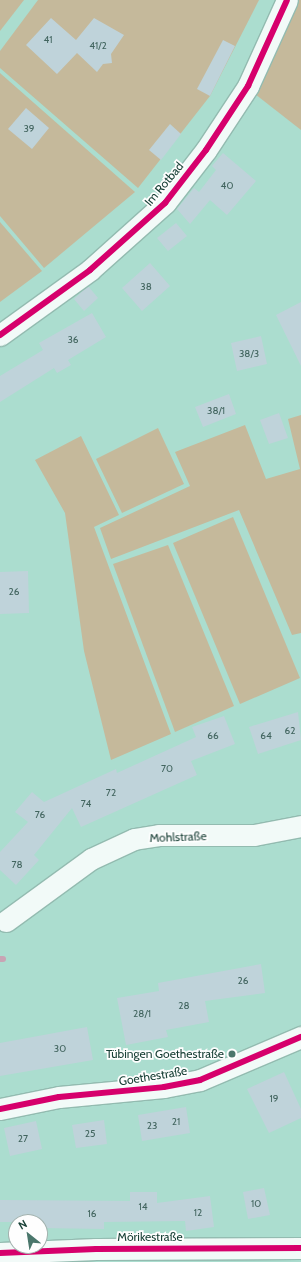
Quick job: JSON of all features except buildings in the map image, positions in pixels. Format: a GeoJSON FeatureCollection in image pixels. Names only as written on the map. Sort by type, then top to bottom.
{"type":"FeatureCollection","features":[{"type":"Feature","properties":{"kind":"street","name":"Im Rotbad"},"geometry":{"type":"LineString","coordinates":[[0,335],[90,270],[145,223],[180,184],[248,86],[287,0]]}},
{"type":"Feature","properties":{"kind":"street","name":"Mohlstraße"},"geometry":{"type":"LineString","coordinates":[[6,920],[91,859],[134,839],[158,835],[254,835],[301,826]]}},
{"type":"Feature","properties":{"kind":"street","name":"Goethestraße"},"geometry":{"type":"LineString","coordinates":[[0,1109],[58,1097],[157,1088],[200,1080],[301,1036]]}},
{"type":"Feature","properties":{"kind":"street","name":"Mörikestraße"},"geometry":{"type":"LineString","coordinates":[[0,1253],[96,1249],[301,1248]]}},
{"type":"Feature","properties":{"kind":"shaded area"},"geometry":{"type":"Polygon","coordinates":[[[0,0],[24,0],[0,31],[0,0]]]}},
{"type":"Feature","properties":{"kind":"shaded area"},"geometry":{"type":"Polygon","coordinates":[[[38,0],[259,0],[210,96],[138,188],[0,68],[0,51],[38,0]]]}},
{"type":"Feature","properties":{"kind":"shaded area"},"geometry":{"type":"Polygon","coordinates":[[[285,0],[301,0],[301,130],[246,87],[285,0]]]}},
{"type":"Feature","properties":{"kind":"shaded area"},"geometry":{"type":"Polygon","coordinates":[[[0,73],[135,192],[44,268],[0,216],[0,73]]]}},
{"type":"Feature","properties":{"kind":"shaded area"},"geometry":{"type":"Polygon","coordinates":[[[0,222],[42,271],[0,302],[0,222]]]}},
{"type":"Feature","properties":{"kind":"shaded area"},"geometry":{"type":"Polygon","coordinates":[[[301,415],[301,633],[292,635],[239,510],[111,559],[100,528],[190,486],[175,452],[245,425],[266,479],[300,469],[288,419],[301,415]]]}},
{"type":"Feature","properties":{"kind":"shaded area"},"geometry":{"type":"Polygon","coordinates":[[[158,428],[184,484],[122,513],[96,459],[158,428]]]}},
{"type":"Feature","properties":{"kind":"shaded area"},"geometry":{"type":"Polygon","coordinates":[[[81,436],[119,515],[94,527],[171,734],[111,760],[84,651],[65,513],[35,460],[81,436]]]}},
{"type":"Feature","properties":{"kind":"shaded area"},"geometry":{"type":"Polygon","coordinates":[[[233,517],[300,678],[240,704],[173,543],[233,517]]]}},
{"type":"Feature","properties":{"kind":"shaded area"},"geometry":{"type":"Polygon","coordinates":[[[168,545],[234,706],[175,732],[113,564],[168,545]]]}},
{"type":"Feature","properties":{"kind":"cycle path"},"geometry":{"type":"LineString","coordinates":[[0,335],[90,270],[165,203],[206,150],[248,86],[287,0]]}},
{"type":"Feature","properties":{"kind":"cycle path"},"geometry":{"type":"LineString","coordinates":[[0,1109],[59,1097],[164,1087],[200,1080],[301,1037]]}},
{"type":"Feature","properties":{"kind":"cycle path"},"geometry":{"type":"LineString","coordinates":[[0,1253],[96,1249],[301,1248]]}},
{"type":"Feature","properties":{"kind":"place","name":"Tübingen Goethestraße"},"geometry":{"type":"Point","coordinates":[232,1054]}}]}
